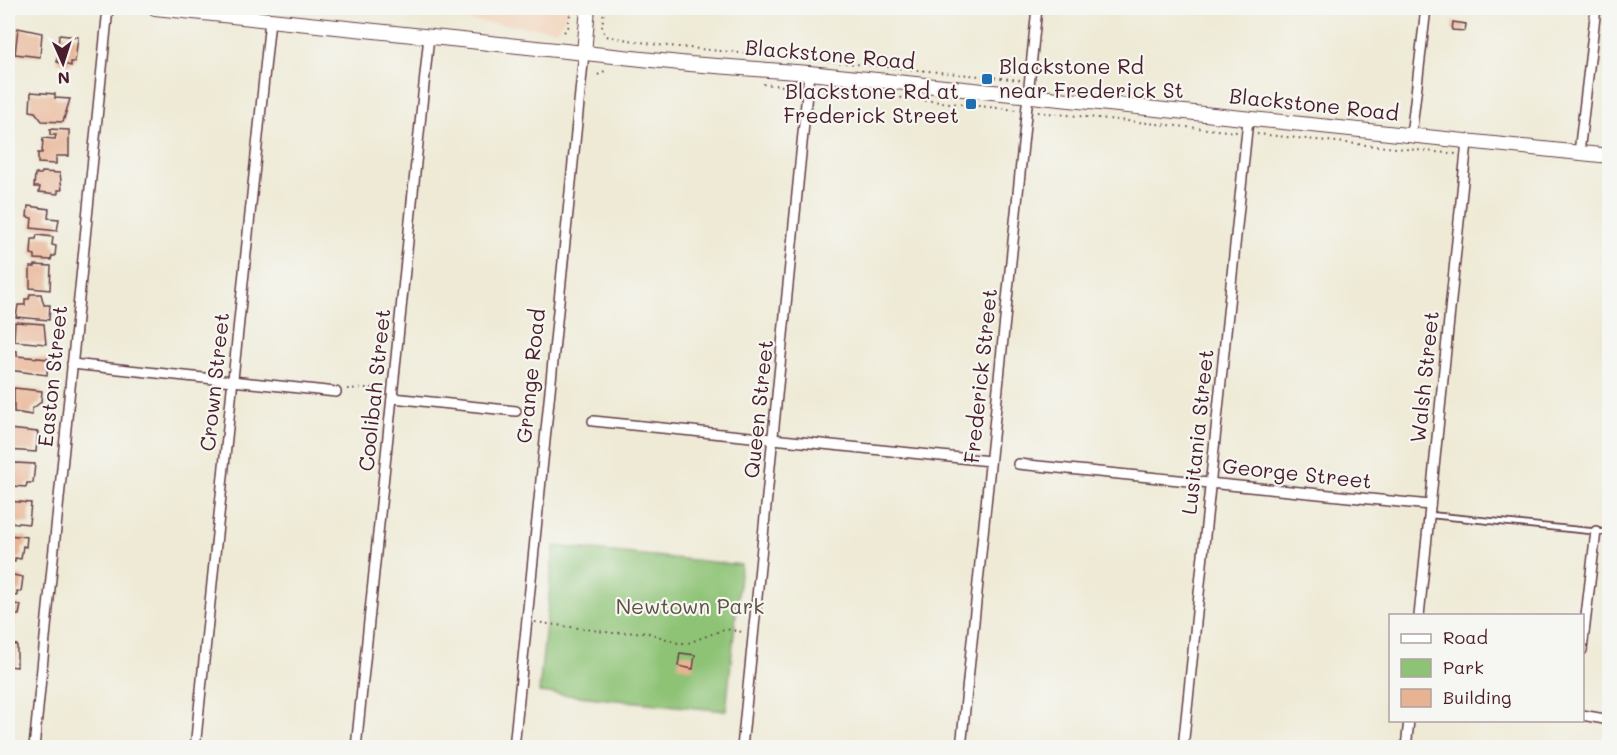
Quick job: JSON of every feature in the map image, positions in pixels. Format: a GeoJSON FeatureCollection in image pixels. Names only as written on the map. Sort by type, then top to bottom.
{"type":"FeatureCollection","features":[{"type":"Feature","properties":{"kind":"main road","name":"Blackstone Road"},"geometry":{"type":"LineString","coordinates":[[155,8],[584,53],[809,73],[1027,104],[1248,126],[1411,136],[1466,148],[1610,156]]}},
{"type":"Feature","properties":{"kind":"main road","name":"Grange Road"},"geometry":{"type":"LineString","coordinates":[[584,53],[588,8]]}},
{"type":"Feature","properties":{"kind":"street","name":"Easton Street"},"geometry":{"type":"LineString","coordinates":[[34,747],[108,8]]}},
{"type":"Feature","properties":{"kind":"street","name":"Frederick Street"},"geometry":{"type":"LineString","coordinates":[[961,747],[1037,8]]}},
{"type":"Feature","properties":{"kind":"street"},"geometry":{"type":"LineString","coordinates":[[1411,136],[1426,8]]}},
{"type":"Feature","properties":{"kind":"street"},"geometry":{"type":"LineString","coordinates":[[1579,153],[1596,8]]}},
{"type":"Feature","properties":{"kind":"street","name":"Crown Street"},"geometry":{"type":"LineString","coordinates":[[195,747],[270,20]]}},
{"type":"Feature","properties":{"kind":"street","name":"Coolibah Street"},"geometry":{"type":"LineString","coordinates":[[356,747],[429,36]]}},
{"type":"Feature","properties":{"kind":"street","name":"Grange Road"},"geometry":{"type":"LineString","coordinates":[[514,747],[584,53]]}},
{"type":"Feature","properties":{"kind":"street","name":"Queen Street"},"geometry":{"type":"LineString","coordinates":[[742,747],[809,73]]}},
{"type":"Feature","properties":{"kind":"street","name":"Lusitania Street"},"geometry":{"type":"LineString","coordinates":[[1183,747],[1248,126]]}},
{"type":"Feature","properties":{"kind":"street","name":"Walsh Street"},"geometry":{"type":"LineString","coordinates":[[1419,614],[1466,148]]}},
{"type":"Feature","properties":{"kind":"street"},"geometry":{"type":"LineString","coordinates":[[72,364],[336,392]]}},
{"type":"Feature","properties":{"kind":"street"},"geometry":{"type":"LineString","coordinates":[[393,398],[516,411]]}},
{"type":"Feature","properties":{"kind":"street"},"geometry":{"type":"LineString","coordinates":[[593,421],[990,461]]}},
{"type":"Feature","properties":{"kind":"street","name":"George Street"},"geometry":{"type":"LineString","coordinates":[[1018,464],[1210,483],[1430,510]]}},
{"type":"Feature","properties":{"kind":"street"},"geometry":{"type":"LineString","coordinates":[[1584,634],[1596,531]]}},
{"type":"Feature","properties":{"kind":"street"},"geometry":{"type":"LineString","coordinates":[[1584,715],[1610,720]]}},
{"type":"Feature","properties":{"kind":"street"},"geometry":{"type":"LineString","coordinates":[[1406,747],[1409,722]]}},
{"type":"Feature","properties":{"kind":"lane"},"geometry":{"type":"LineString","coordinates":[[1430,510],[1610,533]]}},
{"type":"Feature","properties":{"kind":"path"},"geometry":{"type":"LineString","coordinates":[[564,32],[569,26],[568,21],[572,8]]}},
{"type":"Feature","properties":{"kind":"path"},"geometry":{"type":"LineString","coordinates":[[604,8],[602,29],[606,36],[617,38],[658,45],[1029,81]]}},
{"type":"Feature","properties":{"kind":"path"},"geometry":{"type":"LineString","coordinates":[[598,75],[614,68]]}},
{"type":"Feature","properties":{"kind":"path"},"geometry":{"type":"LineString","coordinates":[[763,83],[1027,104],[1230,134],[1248,126],[1466,148]]}},
{"type":"Feature","properties":{"kind":"path"},"geometry":{"type":"LineString","coordinates":[[336,392],[339,389],[394,387]]}},
{"type":"Feature","properties":{"kind":"path"},"geometry":{"type":"LineString","coordinates":[[528,621],[613,633],[646,632],[678,643],[688,643],[725,629],[755,633]]}},
{"type":"Feature","properties":{"kind":"shaded area"},"geometry":{"type":"Polygon","coordinates":[[[340,8],[570,8],[558,30],[340,8]]]}},
{"type":"Feature","properties":{"kind":"green space","name":"Newtown Park"},"geometry":{"type":"Polygon","coordinates":[[[554,546],[741,565],[726,711],[539,692],[554,546]]]}},
{"type":"Feature","properties":{"kind":"building"},"geometry":{"type":"Polygon","coordinates":[[[1453,22],[1466,24],[1465,31],[1452,30],[1453,22]]]}},
{"type":"Feature","properties":{"kind":"building"},"geometry":{"type":"Polygon","coordinates":[[[18,28],[42,33],[40,57],[15,54],[18,28]]]}},
{"type":"Feature","properties":{"kind":"building"},"geometry":{"type":"Polygon","coordinates":[[[59,35],[78,37],[75,62],[71,62],[71,66],[57,62],[59,35]]]}},
{"type":"Feature","properties":{"kind":"building"},"geometry":{"type":"Polygon","coordinates":[[[31,92],[55,94],[55,98],[70,99],[63,122],[42,121],[35,112],[30,111],[31,92]]]}},
{"type":"Feature","properties":{"kind":"building"},"geometry":{"type":"Polygon","coordinates":[[[50,129],[69,130],[69,156],[56,156],[56,164],[38,163],[38,153],[42,153],[43,138],[55,139],[56,135],[50,135],[50,129]]]}},
{"type":"Feature","properties":{"kind":"building"},"geometry":{"type":"Polygon","coordinates":[[[60,173],[62,190],[58,190],[58,194],[39,192],[40,187],[34,187],[35,174],[60,173]]]}},
{"type":"Feature","properties":{"kind":"building"},"geometry":{"type":"Polygon","coordinates":[[[28,206],[49,209],[48,218],[59,219],[57,231],[31,228],[32,218],[27,217],[28,206]]]}},
{"type":"Feature","properties":{"kind":"building"},"geometry":{"type":"Polygon","coordinates":[[[37,235],[53,237],[52,245],[56,246],[55,256],[52,256],[51,260],[35,259],[35,255],[31,254],[32,239],[36,239],[37,235]]]}},
{"type":"Feature","properties":{"kind":"building"},"geometry":{"type":"Polygon","coordinates":[[[35,265],[51,266],[50,290],[30,288],[30,267],[35,267],[35,265]]]}},
{"type":"Feature","properties":{"kind":"building"},"geometry":{"type":"Polygon","coordinates":[[[30,294],[41,294],[44,305],[50,305],[49,320],[16,317],[18,305],[25,305],[25,299],[29,299],[30,294]]]}},
{"type":"Feature","properties":{"kind":"building"},"geometry":{"type":"Polygon","coordinates":[[[15,322],[44,324],[46,344],[14,341],[15,322]]]}},
{"type":"Feature","properties":{"kind":"building"},"geometry":{"type":"Polygon","coordinates":[[[8,350],[17,351],[17,356],[48,359],[47,375],[8,370],[8,350]]]}},
{"type":"Feature","properties":{"kind":"building"},"geometry":{"type":"Polygon","coordinates":[[[14,388],[42,391],[41,402],[32,409],[32,415],[14,412],[14,388]]]}},
{"type":"Feature","properties":{"kind":"building"},"geometry":{"type":"Polygon","coordinates":[[[8,429],[38,432],[36,452],[8,450],[8,429]]]}},
{"type":"Feature","properties":{"kind":"building"},"geometry":{"type":"Polygon","coordinates":[[[15,463],[35,464],[33,483],[27,483],[26,487],[12,486],[12,467],[15,463]]]}},
{"type":"Feature","properties":{"kind":"building"},"geometry":{"type":"Polygon","coordinates":[[[8,501],[31,503],[29,524],[8,522],[8,501]]]}},
{"type":"Feature","properties":{"kind":"building"},"geometry":{"type":"Polygon","coordinates":[[[8,535],[27,537],[21,559],[15,558],[15,562],[8,561],[8,535]]]}},
{"type":"Feature","properties":{"kind":"building"},"geometry":{"type":"Polygon","coordinates":[[[8,574],[23,577],[21,592],[17,591],[17,596],[8,595],[8,574]]]}},
{"type":"Feature","properties":{"kind":"building"},"geometry":{"type":"Polygon","coordinates":[[[8,603],[21,605],[19,615],[15,615],[14,631],[8,630],[8,603]]]}},
{"type":"Feature","properties":{"kind":"building"},"geometry":{"type":"Polygon","coordinates":[[[8,644],[17,645],[17,667],[8,666],[8,644]]]}},
{"type":"Feature","properties":{"kind":"building"},"geometry":{"type":"Polygon","coordinates":[[[680,653],[695,655],[693,669],[678,666],[680,653]]]}},
{"type":"Feature","properties":{"kind":"place","name":"Blackstone Rd near Frederick St"},"geometry":{"type":"Point","coordinates":[987,79]}},
{"type":"Feature","properties":{"kind":"place","name":"Blackstone Rd at Frederick Street"},"geometry":{"type":"Point","coordinates":[971,104]}}]}
